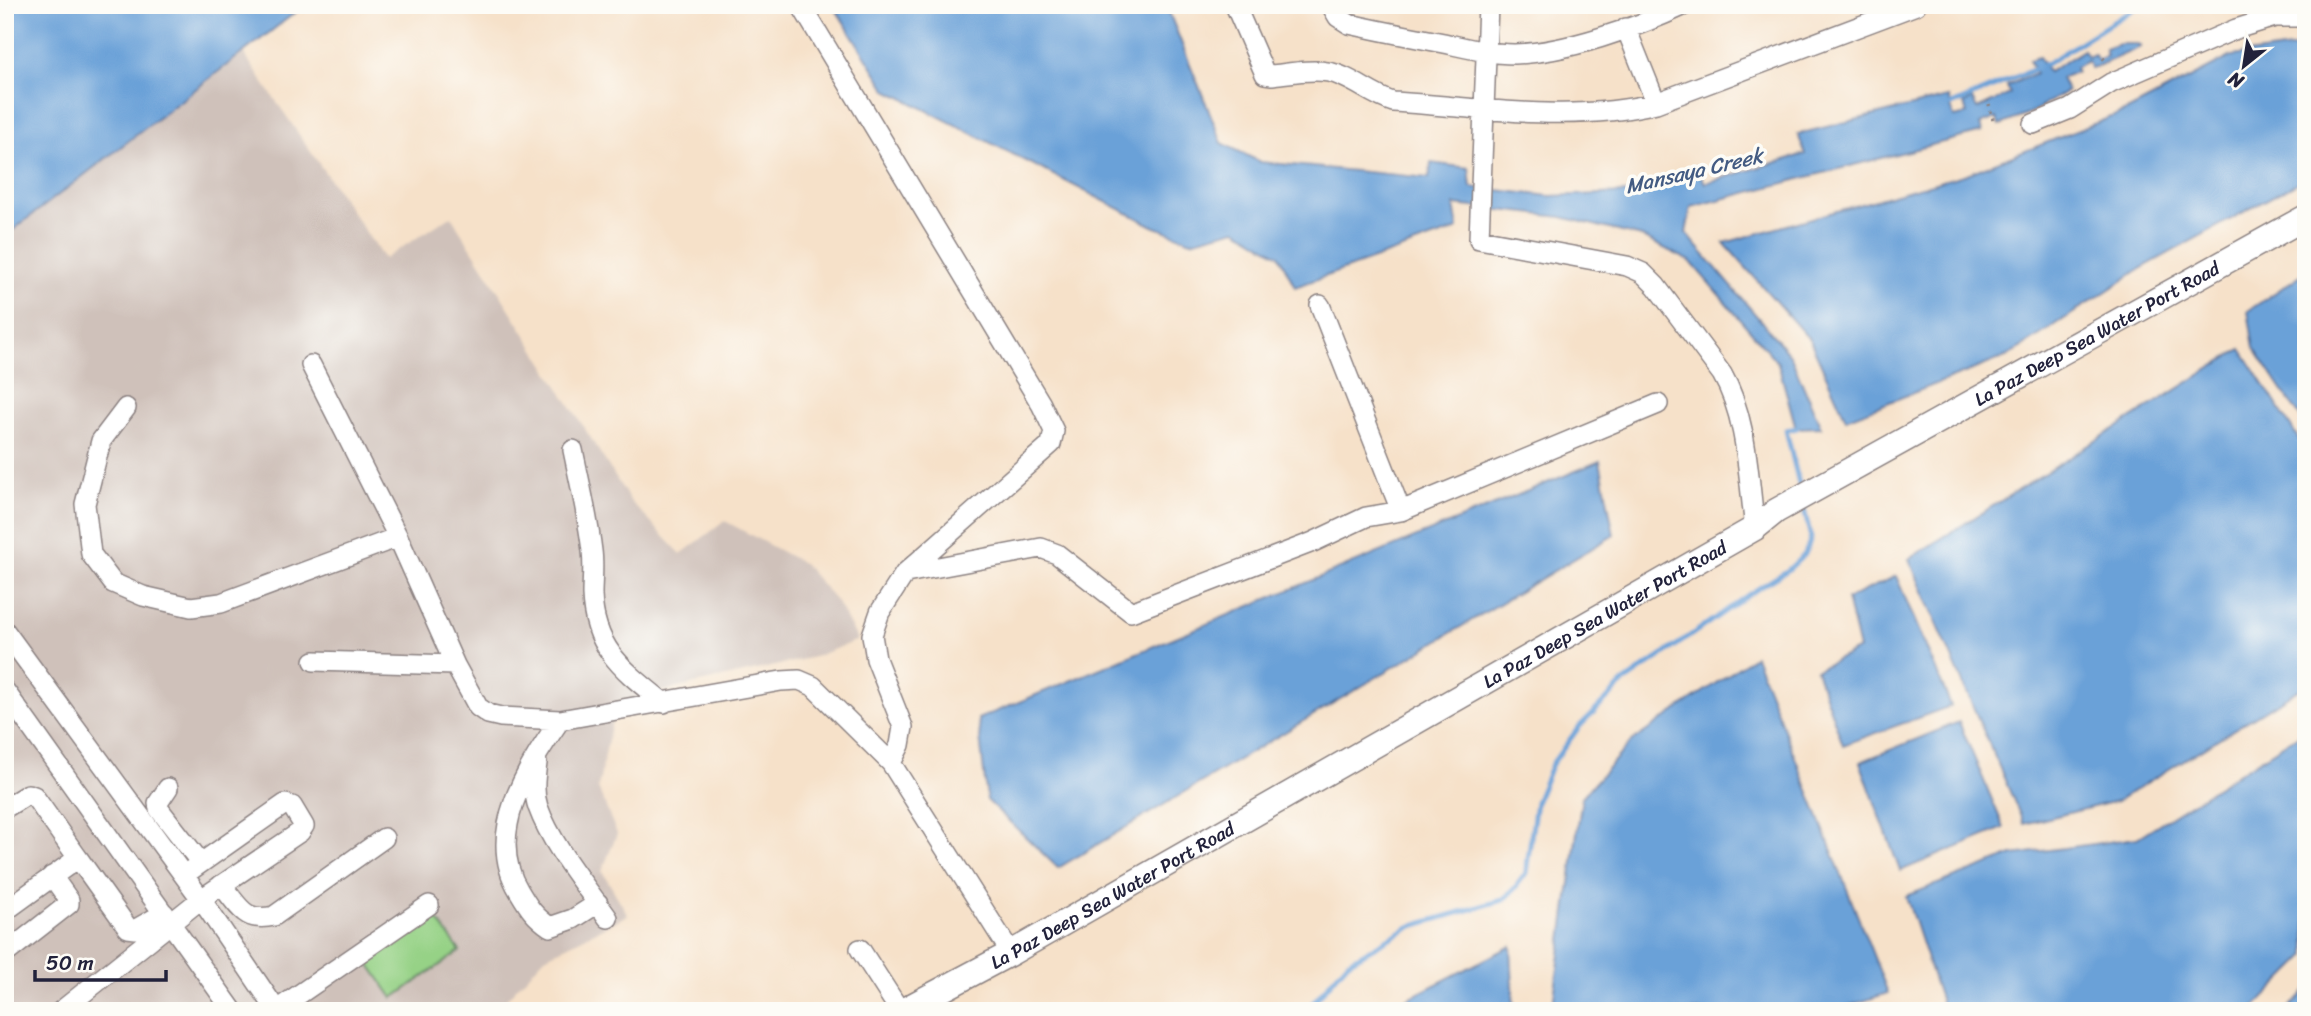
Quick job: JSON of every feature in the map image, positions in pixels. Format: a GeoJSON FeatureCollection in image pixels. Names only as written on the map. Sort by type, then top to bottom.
{"type":"FeatureCollection","features":[{"type":"Feature","properties":{"kind":"main road","name":"La Paz Deep Sea Water Port Road"},"geometry":{"type":"LineString","coordinates":[[901,1011],[1011,953],[1755,528],[1776,511],[2306,217]]}},
{"type":"Feature","properties":{"kind":"street"},"geometry":{"type":"LineString","coordinates":[[801,5],[1041,404],[1054,431],[1051,444],[905,573],[880,612],[872,635],[876,659],[903,727],[900,745],[891,763]]}},
{"type":"Feature","properties":{"kind":"street"},"geometry":{"type":"LineString","coordinates":[[1235,5],[1265,74],[1327,72],[1393,102],[1485,110],[1571,112],[1641,107],[1656,103],[1916,5]]}},
{"type":"Feature","properties":{"kind":"street"},"geometry":{"type":"LineString","coordinates":[[1331,5],[1338,17],[1349,24],[1486,52],[1515,54],[1548,50],[1626,29],[1685,5]]}},
{"type":"Feature","properties":{"kind":"street"},"geometry":{"type":"LineString","coordinates":[[1488,5],[1479,239],[1626,266],[1643,273],[1656,286],[1722,374],[1730,389],[1742,439],[1755,528]]}},
{"type":"Feature","properties":{"kind":"street"},"geometry":{"type":"LineString","coordinates":[[2033,124],[2070,109],[2111,83],[2236,29],[2276,17],[2306,17]]}},
{"type":"Feature","properties":{"kind":"street"},"geometry":{"type":"LineString","coordinates":[[1626,29],[1656,103]]}},
{"type":"Feature","properties":{"kind":"street"},"geometry":{"type":"LineString","coordinates":[[1320,305],[1401,511]]}},
{"type":"Feature","properties":{"kind":"street"},"geometry":{"type":"LineString","coordinates":[[311,365],[398,537],[455,665],[478,707],[488,714],[561,720],[781,681],[799,680],[813,686],[891,763],[1011,953]]}},
{"type":"Feature","properties":{"kind":"street"},"geometry":{"type":"LineString","coordinates":[[905,573],[1041,548],[1057,554],[1131,612],[1313,542],[1366,517],[1401,511],[1658,404]]}},
{"type":"Feature","properties":{"kind":"street"},"geometry":{"type":"LineString","coordinates":[[126,408],[101,440],[85,504],[91,554],[113,583],[143,596],[191,607],[221,603],[398,537]]}},
{"type":"Feature","properties":{"kind":"street"},"geometry":{"type":"LineString","coordinates":[[573,450],[593,554],[592,596],[595,622],[605,646],[619,666],[664,703]]}},
{"type":"Feature","properties":{"kind":"street"},"geometry":{"type":"LineString","coordinates":[[5,631],[184,875],[276,1010],[429,905]]}},
{"type":"Feature","properties":{"kind":"street"},"geometry":{"type":"LineString","coordinates":[[314,661],[455,665]]}},
{"type":"Feature","properties":{"kind":"street"},"geometry":{"type":"LineString","coordinates":[[5,691],[233,1011]]}},
{"type":"Feature","properties":{"kind":"street"},"geometry":{"type":"LineString","coordinates":[[538,752],[534,784],[537,806],[572,867],[603,911],[550,927],[533,915],[512,881],[505,845],[513,801],[538,752],[561,720]]}},
{"type":"Feature","properties":{"kind":"street"},"geometry":{"type":"LineString","coordinates":[[169,788],[158,806],[201,863]]}},
{"type":"Feature","properties":{"kind":"street"},"geometry":{"type":"LineString","coordinates":[[5,808],[29,794],[34,796],[128,928],[136,929],[168,918],[201,899],[303,829],[304,825],[292,806],[285,804],[184,875]]}},
{"type":"Feature","properties":{"kind":"street"},"geometry":{"type":"LineString","coordinates":[[221,885],[249,917],[260,919],[274,916],[384,838]]}},
{"type":"Feature","properties":{"kind":"street"},"geometry":{"type":"LineString","coordinates":[[5,911],[78,858]]}},
{"type":"Feature","properties":{"kind":"street"},"geometry":{"type":"LineString","coordinates":[[5,954],[69,904],[52,876]]}},
{"type":"Feature","properties":{"kind":"street"},"geometry":{"type":"LineString","coordinates":[[61,1011],[168,918]]}},
{"type":"Feature","properties":{"kind":"street"},"geometry":{"type":"LineString","coordinates":[[860,949],[901,1011]]}},
{"type":"Feature","properties":{"kind":"path"},"geometry":{"type":"LineString","coordinates":[[2103,58],[2107,62]]}},
{"type":"Feature","properties":{"kind":"path"},"geometry":{"type":"LineString","coordinates":[[1989,104],[1993,119]]}},
{"type":"Feature","properties":{"kind":"shaded area"},"geometry":{"type":"Polygon","coordinates":[[[244,54],[384,259],[451,216],[631,502],[681,554],[725,521],[804,564],[836,601],[858,640],[814,657],[616,702],[598,788],[617,834],[602,871],[628,915],[545,957],[495,1011],[5,1011],[5,236],[244,54]]]}},
{"type":"Feature","properties":{"kind":"green space"},"geometry":{"type":"Polygon","coordinates":[[[435,916],[460,951],[393,998],[368,962],[435,916]]]}},
{"type":"Feature","properties":{"kind":"water"},"geometry":{"type":"Polygon","coordinates":[[[5,5],[305,5],[5,236],[5,5]]]}},
{"type":"Feature","properties":{"kind":"water"},"geometry":{"type":"Polygon","coordinates":[[[833,5],[1166,5],[1222,143],[1260,162],[1429,178],[1431,163],[1469,168],[1471,187],[1550,196],[1629,193],[1697,166],[1705,183],[1805,154],[1798,134],[1948,97],[1954,117],[1967,114],[1964,103],[1972,99],[1977,109],[2010,94],[2007,86],[2036,73],[2029,60],[2039,57],[2048,72],[2084,50],[2088,57],[2094,54],[2098,60],[2107,56],[2105,49],[2119,44],[2138,44],[2141,47],[2091,69],[2088,61],[2075,67],[2076,72],[2061,78],[2067,91],[2029,114],[2000,125],[1996,118],[1980,124],[1982,132],[1691,207],[1686,233],[1790,355],[1821,427],[1796,428],[1778,363],[1690,261],[1642,237],[1562,217],[1454,205],[1458,229],[1295,287],[1279,255],[1236,229],[1191,241],[1153,226],[887,90],[833,5]]]}},
{"type":"Feature","properties":{"kind":"water"},"geometry":{"type":"Polygon","coordinates":[[[2306,46],[2306,178],[2140,269],[2008,356],[1846,419],[1810,340],[1724,243],[1967,174],[2129,110],[2232,56],[2306,46]]]}},
{"type":"Feature","properties":{"kind":"water"},"geometry":{"type":"Polygon","coordinates":[[[2301,275],[2306,282],[2306,426],[2254,348],[2248,311],[2301,275]]]}},
{"type":"Feature","properties":{"kind":"water"},"geometry":{"type":"Polygon","coordinates":[[[2241,349],[2306,450],[2306,685],[2117,801],[2024,824],[1909,559],[2241,349]]]}},
{"type":"Feature","properties":{"kind":"water"},"geometry":{"type":"Polygon","coordinates":[[[1600,461],[1614,535],[1058,868],[987,800],[978,719],[1600,461]]]}},
{"type":"Feature","properties":{"kind":"water"},"geometry":{"type":"Polygon","coordinates":[[[1896,576],[1951,706],[1843,745],[1816,670],[1859,649],[1847,599],[1896,576]]]}},
{"type":"Feature","properties":{"kind":"water"},"geometry":{"type":"Polygon","coordinates":[[[1755,656],[1888,993],[1833,1011],[1552,1011],[1582,797],[1631,742],[1755,656]]]}},
{"type":"Feature","properties":{"kind":"water"},"geometry":{"type":"Polygon","coordinates":[[[1959,722],[2004,828],[1900,871],[1860,762],[1959,722]]]}},
{"type":"Feature","properties":{"kind":"water"},"geometry":{"type":"Polygon","coordinates":[[[2306,730],[2306,956],[2251,1011],[1944,1011],[1906,896],[2013,855],[2137,838],[2306,730]]]}},
{"type":"Feature","properties":{"kind":"water"},"geometry":{"type":"Polygon","coordinates":[[[1511,946],[1514,1011],[1390,1011],[1397,1004],[1511,946]]]}},
{"type":"Feature","properties":{"kind":"water"},"geometry":{"type":"Polygon","coordinates":[[[2306,991],[2306,1011],[2286,1011],[2306,991]]]}},
{"type":"Feature","properties":{"kind":"waterway","name":"Mansaya Creek"},"geometry":{"type":"LineString","coordinates":[[1945,108],[2046,64],[2140,5]]}},
{"type":"Feature","properties":{"kind":"waterway"},"geometry":{"type":"LineString","coordinates":[[1797,428],[1786,430],[1800,488]]}},
{"type":"Feature","properties":{"kind":"waterway"},"geometry":{"type":"LineString","coordinates":[[1306,1011],[1348,962],[1409,927],[1503,900],[1515,888],[1526,873],[1536,802],[1552,764],[1579,727],[1624,682],[1788,570],[1805,554],[1811,538],[1803,505]]}}]}
